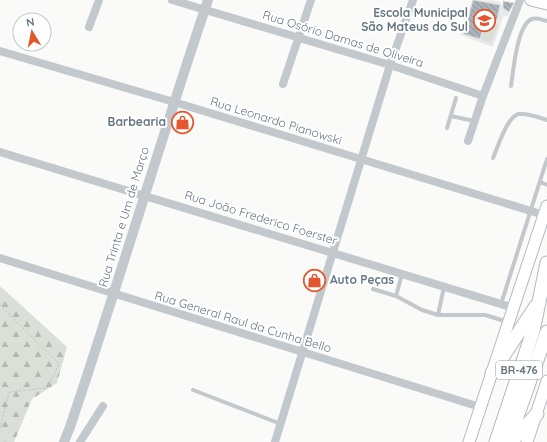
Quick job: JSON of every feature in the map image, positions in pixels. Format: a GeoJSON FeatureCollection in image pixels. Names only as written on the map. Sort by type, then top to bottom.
{"type":"FeatureCollection","features":[{"type":"Feature","properties":{"kind":"highway","name":"BR-476"},"geometry":{"type":"LineString","coordinates":[[496,442],[533,331],[544,292],[547,263]]}},
{"type":"Feature","properties":{"kind":"highway"},"geometry":{"type":"LineString","coordinates":[[492,373],[544,292]]}},
{"type":"Feature","properties":{"kind":"highway","name":"BR-476"},"geometry":{"type":"LineString","coordinates":[[508,442],[547,332]]}},
{"type":"Feature","properties":{"kind":"highway"},"geometry":{"type":"LineString","coordinates":[[511,442],[537,414]]}},
{"type":"Feature","properties":{"kind":"main road"},"geometry":{"type":"LineString","coordinates":[[531,0],[547,4]]}},
{"type":"Feature","properties":{"kind":"main road"},"geometry":{"type":"LineString","coordinates":[[469,442],[545,210]]}},
{"type":"Feature","properties":{"kind":"main road"},"geometry":{"type":"LineString","coordinates":[[527,442],[547,381]]}},
{"type":"Feature","properties":{"kind":"street"},"geometry":{"type":"LineString","coordinates":[[89,27],[99,0]]}},
{"type":"Feature","properties":{"kind":"street","name":"Rua Osório Damas de Oliveira"},"geometry":{"type":"LineString","coordinates":[[172,0],[207,5],[299,37],[390,64],[483,96]]}},
{"type":"Feature","properties":{"kind":"street"},"geometry":{"type":"LineString","coordinates":[[283,84],[311,0]]}},
{"type":"Feature","properties":{"kind":"street"},"geometry":{"type":"LineString","coordinates":[[275,442],[390,64],[413,0]]}},
{"type":"Feature","properties":{"kind":"street"},"geometry":{"type":"LineString","coordinates":[[468,141],[483,96],[520,0]]}},
{"type":"Feature","properties":{"kind":"street","name":"Rua Trinta e Um de Março"},"geometry":{"type":"LineString","coordinates":[[64,442],[114,295],[144,195],[207,5]]}},
{"type":"Feature","properties":{"kind":"street","name":"Rua Leonardo Pianowski"},"geometry":{"type":"LineString","coordinates":[[0,51],[174,102],[531,211],[545,210]]}},
{"type":"Feature","properties":{"kind":"street","name":"Rua João Frederico Foerster"},"geometry":{"type":"LineString","coordinates":[[0,152],[514,308]]}},
{"type":"Feature","properties":{"kind":"street","name":"Rua General Raul da Cunha Bello"},"geometry":{"type":"LineString","coordinates":[[0,258],[114,295],[480,408]]}},
{"type":"Feature","properties":{"kind":"street"},"geometry":{"type":"LineString","coordinates":[[80,442],[103,406]]}},
{"type":"Feature","properties":{"kind":"lane"},"geometry":{"type":"LineString","coordinates":[[511,86],[516,47],[527,21],[533,18],[547,21]]}},
{"type":"Feature","properties":{"kind":"lane"},"geometry":{"type":"LineString","coordinates":[[447,128],[456,98]]}},
{"type":"Feature","properties":{"kind":"lane"},"geometry":{"type":"LineString","coordinates":[[493,158],[510,118],[518,114],[527,114],[547,120]]}},
{"type":"Feature","properties":{"kind":"lane"},"geometry":{"type":"LineString","coordinates":[[451,116],[475,121]]}},
{"type":"Feature","properties":{"kind":"lane"},"geometry":{"type":"LineString","coordinates":[[501,304],[547,159]]}},
{"type":"Feature","properties":{"kind":"lane"},"geometry":{"type":"LineString","coordinates":[[540,182],[547,185]]}},
{"type":"Feature","properties":{"kind":"lane"},"geometry":{"type":"LineString","coordinates":[[512,271],[524,275]]}},
{"type":"Feature","properties":{"kind":"lane"},"geometry":{"type":"LineString","coordinates":[[396,296],[402,274]]}},
{"type":"Feature","properties":{"kind":"lane"},"geometry":{"type":"LineString","coordinates":[[438,315],[444,287]]}},
{"type":"Feature","properties":{"kind":"lane"},"geometry":{"type":"LineString","coordinates":[[373,289],[396,296],[422,310],[438,315],[485,315],[509,322]]}},
{"type":"Feature","properties":{"kind":"lane"},"geometry":{"type":"LineString","coordinates":[[193,390],[281,424]]}},
{"type":"Feature","properties":{"kind":"path"},"geometry":{"type":"LineString","coordinates":[[0,305],[59,364],[47,388],[9,392],[0,428]]}},
{"type":"Feature","properties":{"kind":"shaded area","name":"Escola Municipal São Mateus do Sul"},"geometry":{"type":"Polygon","coordinates":[[[473,0],[499,1],[503,8],[509,12],[509,15],[503,17],[493,47],[460,35],[473,0]]]}},
{"type":"Feature","properties":{"kind":"green space"},"geometry":{"type":"Polygon","coordinates":[[[488,22],[498,25],[491,43],[481,40],[488,22]]]}},
{"type":"Feature","properties":{"kind":"green space"},"geometry":{"type":"Polygon","coordinates":[[[0,286],[67,347],[57,383],[32,399],[14,442],[0,442],[0,286]]]}},
{"type":"Feature","properties":{"kind":"building"},"geometry":{"type":"Polygon","coordinates":[[[473,0],[500,5],[497,20],[486,18],[480,39],[464,34],[473,0]]]}},
{"type":"Feature","properties":{"kind":"building"},"geometry":{"type":"Polygon","coordinates":[[[503,1],[514,3],[509,12],[503,8],[503,1]]]}},
{"type":"Feature","properties":{"kind":"place","name":"Escola Municipal São Mateus do Sul"},"geometry":{"type":"Point","coordinates":[484,20]}},
{"type":"Feature","properties":{"kind":"place","name":"Barbearia"},"geometry":{"type":"Point","coordinates":[182,122]}},
{"type":"Feature","properties":{"kind":"place","name":"Auto Peças"},"geometry":{"type":"Point","coordinates":[314,280]}}]}
